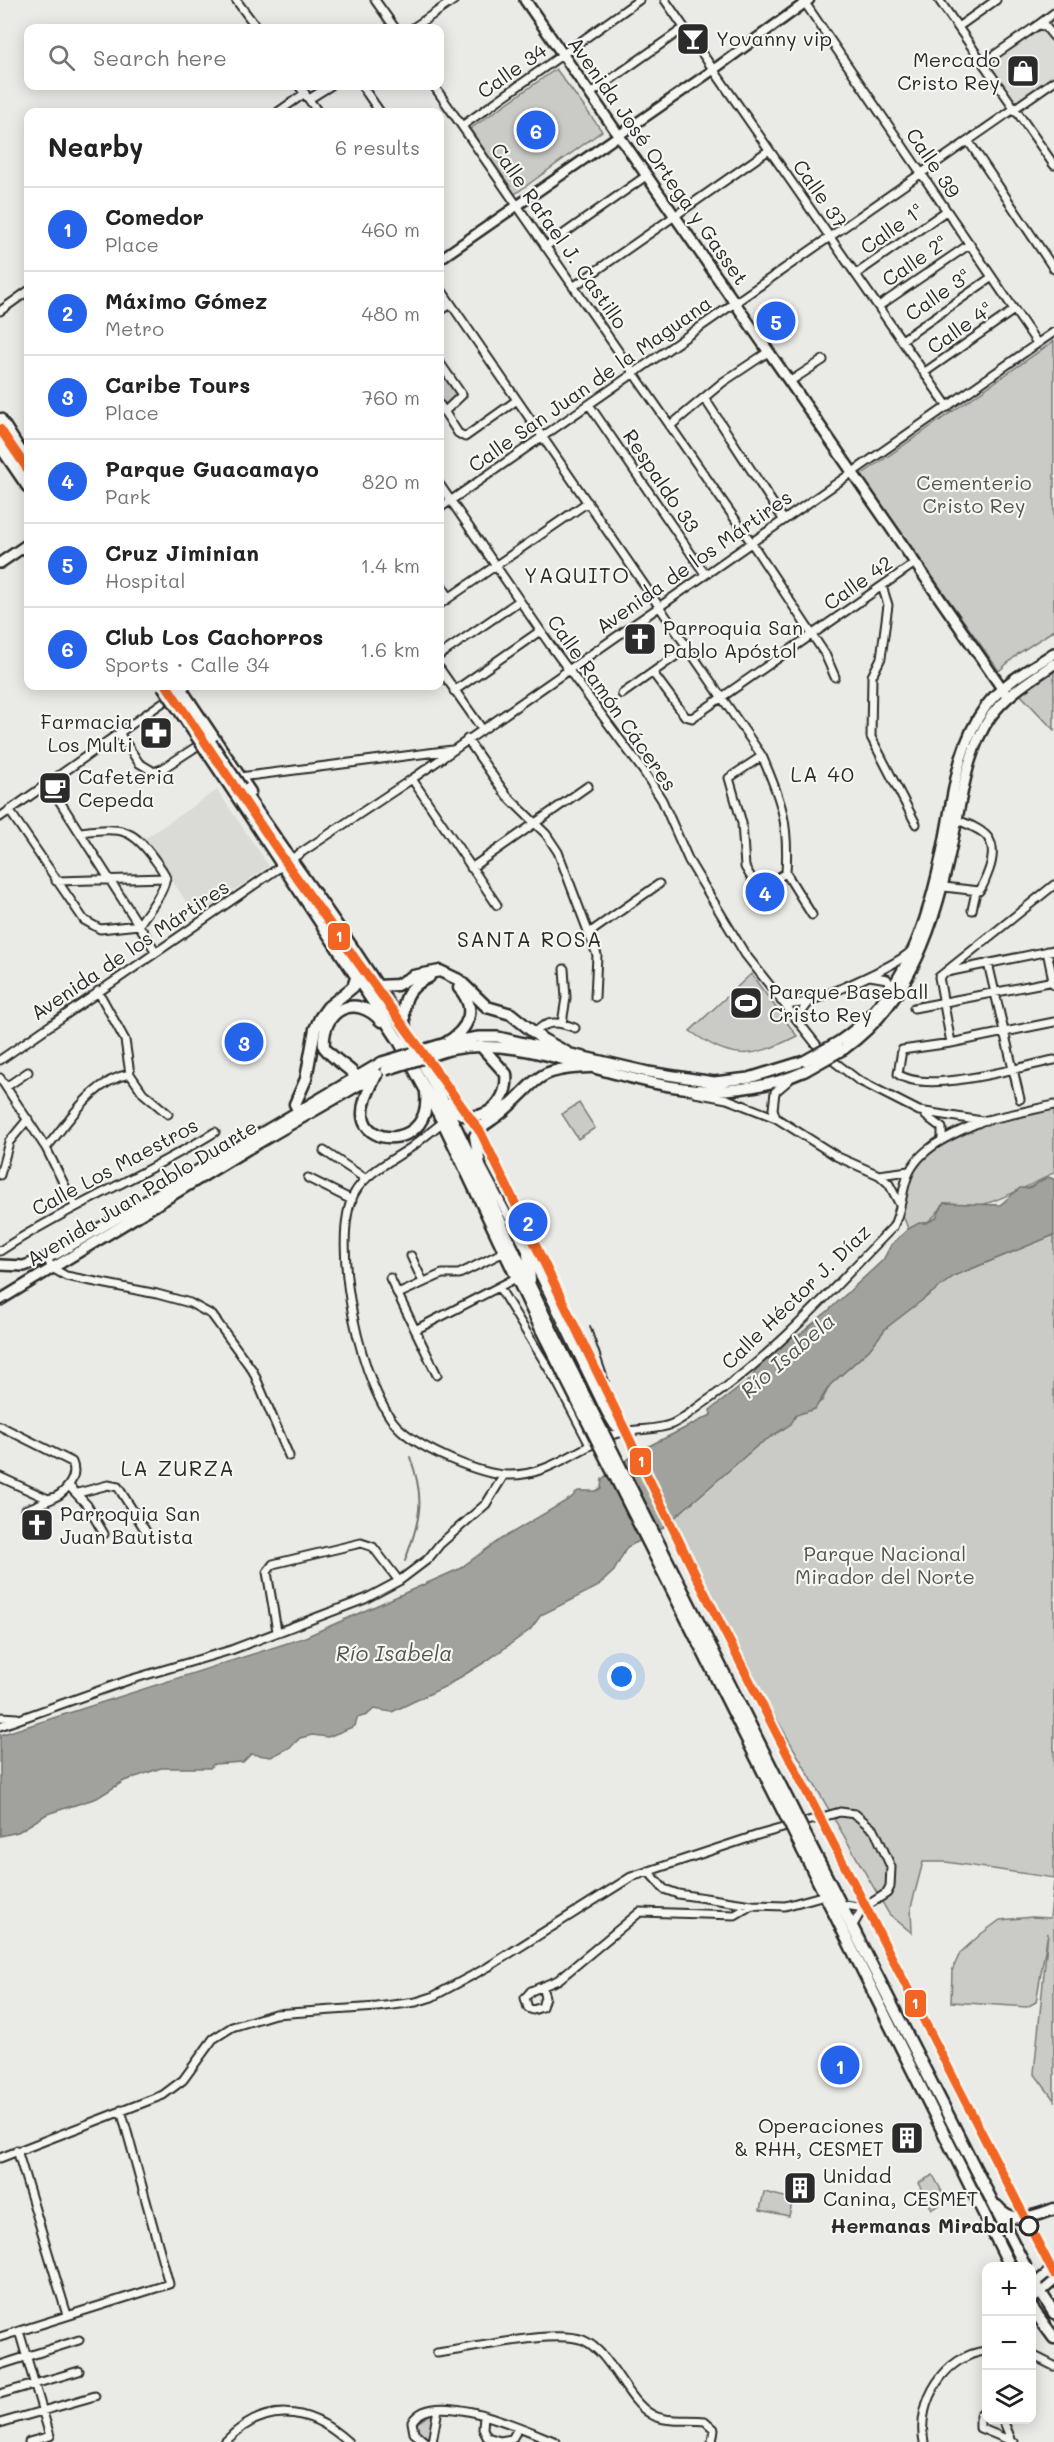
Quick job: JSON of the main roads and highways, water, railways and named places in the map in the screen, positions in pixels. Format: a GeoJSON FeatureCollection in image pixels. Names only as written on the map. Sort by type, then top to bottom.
{"type":"FeatureCollection","features":[{"type":"Feature","properties":{"kind":"main road","name":"Avenida José Ortega y Gasset"},"geometry":{"type":"LineString","coordinates":[[525,0],[1005,693]]}},
{"type":"Feature","properties":{"kind":"main road"},"geometry":{"type":"LineString","coordinates":[[0,419],[24,457]]}},
{"type":"Feature","properties":{"kind":"main road"},"geometry":{"type":"LineString","coordinates":[[0,429],[24,465]]}},
{"type":"Feature","properties":{"kind":"main road"},"geometry":{"type":"LineString","coordinates":[[0,446],[24,481]]}},
{"type":"Feature","properties":{"kind":"main road"},"geometry":{"type":"LineString","coordinates":[[0,456],[24,490]]}},
{"type":"Feature","properties":{"kind":"main road"},"geometry":{"type":"LineString","coordinates":[[0,563],[24,547]]}},
{"type":"Feature","properties":{"kind":"main road"},"geometry":{"type":"LineString","coordinates":[[841,1046],[891,988],[914,948],[932,904],[954,784],[963,750],[978,719],[1005,693],[1054,653]]}},
{"type":"Feature","properties":{"kind":"main road"},"geometry":{"type":"LineString","coordinates":[[447,1046],[528,1050],[669,1087],[722,1092],[763,1086],[802,1069],[841,1046],[878,1018],[909,975],[933,924],[944,887],[962,793],[977,741],[1005,693],[1054,664]]}},
{"type":"Feature","properties":{"kind":"main road"},"geometry":{"type":"LineString","coordinates":[[163,690],[280,867],[301,885],[377,986],[516,1278],[546,1329],[807,1849],[840,1904],[1023,2262]]}},
{"type":"Feature","properties":{"kind":"main road"},"geometry":{"type":"LineString","coordinates":[[164,690],[293,858],[301,885]]}},
{"type":"Feature","properties":{"kind":"main road"},"geometry":{"type":"LineString","coordinates":[[182,690],[238,785],[357,975],[403,1037],[440,1094],[530,1286],[546,1329]]}},
{"type":"Feature","properties":{"kind":"main road"},"geometry":{"type":"LineString","coordinates":[[377,986],[397,984],[413,976],[440,971],[459,980],[487,1007],[512,1014],[535,1033],[566,1052]]}},
{"type":"Feature","properties":{"kind":"main road"},"geometry":{"type":"LineString","coordinates":[[357,975],[353,987],[328,1007],[318,1022],[306,1079],[295,1104],[300,1114],[381,1069],[479,1036],[498,1037],[648,1072],[714,1082],[802,1069]]}},
{"type":"Feature","properties":{"kind":"main road"},"geometry":{"type":"LineString","coordinates":[[403,1037],[403,1011],[408,992],[417,982],[430,976],[442,977],[454,982],[466,996],[471,1016],[464,1029],[447,1046]]}},
{"type":"Feature","properties":{"kind":"main road"},"geometry":{"type":"LineString","coordinates":[[360,1080],[335,1061],[324,1047],[325,1025],[334,1014],[354,1006],[364,1007],[403,1037]]}},
{"type":"Feature","properties":{"kind":"main road"},"geometry":{"type":"LineString","coordinates":[[440,1094],[456,1112],[467,1116],[490,1113],[498,1104],[507,1085],[506,1074],[481,1046]]}},
{"type":"Feature","properties":{"kind":"main road"},"geometry":{"type":"LineString","coordinates":[[484,1186],[474,1143],[478,1130],[504,1111],[536,1080],[558,1068],[589,1067]]}},
{"type":"Feature","properties":{"kind":"main road"},"geometry":{"type":"LineString","coordinates":[[360,1080],[381,1069]]}},
{"type":"Feature","properties":{"kind":"main road"},"geometry":{"type":"LineString","coordinates":[[381,1069],[365,1101],[363,1115],[366,1125],[383,1136],[395,1138],[409,1134],[418,1126],[426,1112],[426,1089]]}},
{"type":"Feature","properties":{"kind":"main road","name":"Avenida Juan Pablo Duarte"},"geometry":{"type":"LineString","coordinates":[[0,1265],[24,1266],[47,1258],[300,1114]]}},
{"type":"Feature","properties":{"kind":"main road","name":"Avenida Juan Pablo Duarte"},"geometry":{"type":"LineString","coordinates":[[0,1300],[300,1114]]}},
{"type":"Feature","properties":{"kind":"main road"},"geometry":{"type":"LineString","coordinates":[[528,1252],[530,1286]]}},
{"type":"Feature","properties":{"kind":"main road"},"geometry":{"type":"LineString","coordinates":[[807,1849],[825,1895],[1008,2262]]}},
{"type":"Feature","properties":{"kind":"main road"},"geometry":{"type":"LineString","coordinates":[[986,2191],[1001,2211],[1013,2218],[1027,2218],[1054,2209]]}},
{"type":"Feature","properties":{"kind":"main road"},"geometry":{"type":"LineString","coordinates":[[1036,2290],[1054,2313]]}},
{"type":"Feature","properties":{"kind":"main road"},"geometry":{"type":"LineString","coordinates":[[1036,2313],[1054,2338]]}},
{"type":"Feature","properties":{"kind":"water","name":"Río Isabela"},"geometry":{"type":"Polygon","coordinates":[[[1048,1177],[1054,1179],[1054,1235],[954,1276],[886,1328],[869,1350],[830,1385],[815,1409],[796,1415],[791,1424],[758,1445],[658,1532],[627,1547],[614,1571],[597,1587],[541,1615],[530,1630],[485,1662],[446,1686],[392,1712],[374,1709],[367,1715],[357,1718],[355,1726],[328,1737],[312,1735],[300,1738],[291,1747],[271,1757],[251,1754],[243,1762],[214,1764],[210,1768],[161,1768],[124,1781],[97,1798],[47,1814],[18,1832],[0,1836],[0,1735],[303,1638],[459,1569],[501,1539],[571,1498],[578,1491],[596,1491],[601,1488],[602,1479],[639,1451],[711,1415],[710,1410],[752,1378],[758,1363],[785,1339],[799,1335],[829,1310],[883,1260],[891,1245],[908,1229],[936,1218],[944,1203],[1000,1205],[1020,1188],[1029,1188],[1048,1177]]]}},
{"type":"Feature","properties":{"kind":"waterway"},"geometry":{"type":"LineString","coordinates":[[405,1561],[419,1509],[418,1485],[410,1457]]}},
{"type":"Feature","properties":{"kind":"railway"},"geometry":{"type":"LineString","coordinates":[[590,1326],[609,1381]]}},
{"type":"Feature","properties":{"kind":"place","name":"Yovanny vip"},"geometry":{"type":"Point","coordinates":[693,39]}},
{"type":"Feature","properties":{"kind":"place","name":"Mercado Cristo Rey"},"geometry":{"type":"Point","coordinates":[1023,71]}},
{"type":"Feature","properties":{"kind":"place","name":"Club Los Cachorros"},"geometry":{"type":"Point","coordinates":[536,130]}},
{"type":"Feature","properties":{"kind":"place","name":"Cruz Jiminian"},"geometry":{"type":"Point","coordinates":[776,321]}},
{"type":"Feature","properties":{"kind":"place","name":"Parroquia San Pablo Apóstol"},"geometry":{"type":"Point","coordinates":[640,639]}},
{"type":"Feature","properties":{"kind":"place","name":"Farmacia Los Multi"},"geometry":{"type":"Point","coordinates":[156,733]}},
{"type":"Feature","properties":{"kind":"place","name":"Cafeteria Cepeda"},"geometry":{"type":"Point","coordinates":[55,788]}},
{"type":"Feature","properties":{"kind":"place","name":"Parque Guacamayo"},"geometry":{"type":"Point","coordinates":[765,892]}},
{"type":"Feature","properties":{"kind":"place","name":"Parque Baseball Cristo Rey"},"geometry":{"type":"Point","coordinates":[746,1003]}},
{"type":"Feature","properties":{"kind":"place","name":"Caribe Tours"},"geometry":{"type":"Point","coordinates":[244,1042]}},
{"type":"Feature","properties":{"kind":"place","name":"Máximo Gómez"},"geometry":{"type":"Point","coordinates":[528,1222]}},
{"type":"Feature","properties":{"kind":"place","name":"Parroquia San Juan Bautista"},"geometry":{"type":"Point","coordinates":[37,1525]}},
{"type":"Feature","properties":{"kind":"place","name":"Comedor"},"geometry":{"type":"Point","coordinates":[840,2065]}},
{"type":"Feature","properties":{"kind":"place","name":"Operaciones & RHH, CESMET"},"geometry":{"type":"Point","coordinates":[907,2138]}},
{"type":"Feature","properties":{"kind":"place","name":"Unidad Canina, CESMET"},"geometry":{"type":"Point","coordinates":[800,2188]}},
{"type":"Feature","properties":{"kind":"place","name":"Hermanas Mirabal"},"geometry":{"type":"Point","coordinates":[1029,2226]}},
{"type":"Feature","properties":{"kind":"district","name":"YAQUITO"},"geometry":{"type":"Point","coordinates":[577,576]}},
{"type":"Feature","properties":{"kind":"district","name":"LA 40"},"geometry":{"type":"Point","coordinates":[823,775]}},
{"type":"Feature","properties":{"kind":"district","name":"SANTA ROSA"},"geometry":{"type":"Point","coordinates":[530,940]}},
{"type":"Feature","properties":{"kind":"district","name":"LA ZURZA"},"geometry":{"type":"Point","coordinates":[178,1469]}},
{"type":"Feature","properties":{"kind":"park label","name":"Cementerio Cristo Rey"},"geometry":{"type":"Point","coordinates":[974,494]}},
{"type":"Feature","properties":{"kind":"park label","name":"Parque Nacional Mirador del Norte"},"geometry":{"type":"Point","coordinates":[885,1566]}}]}
